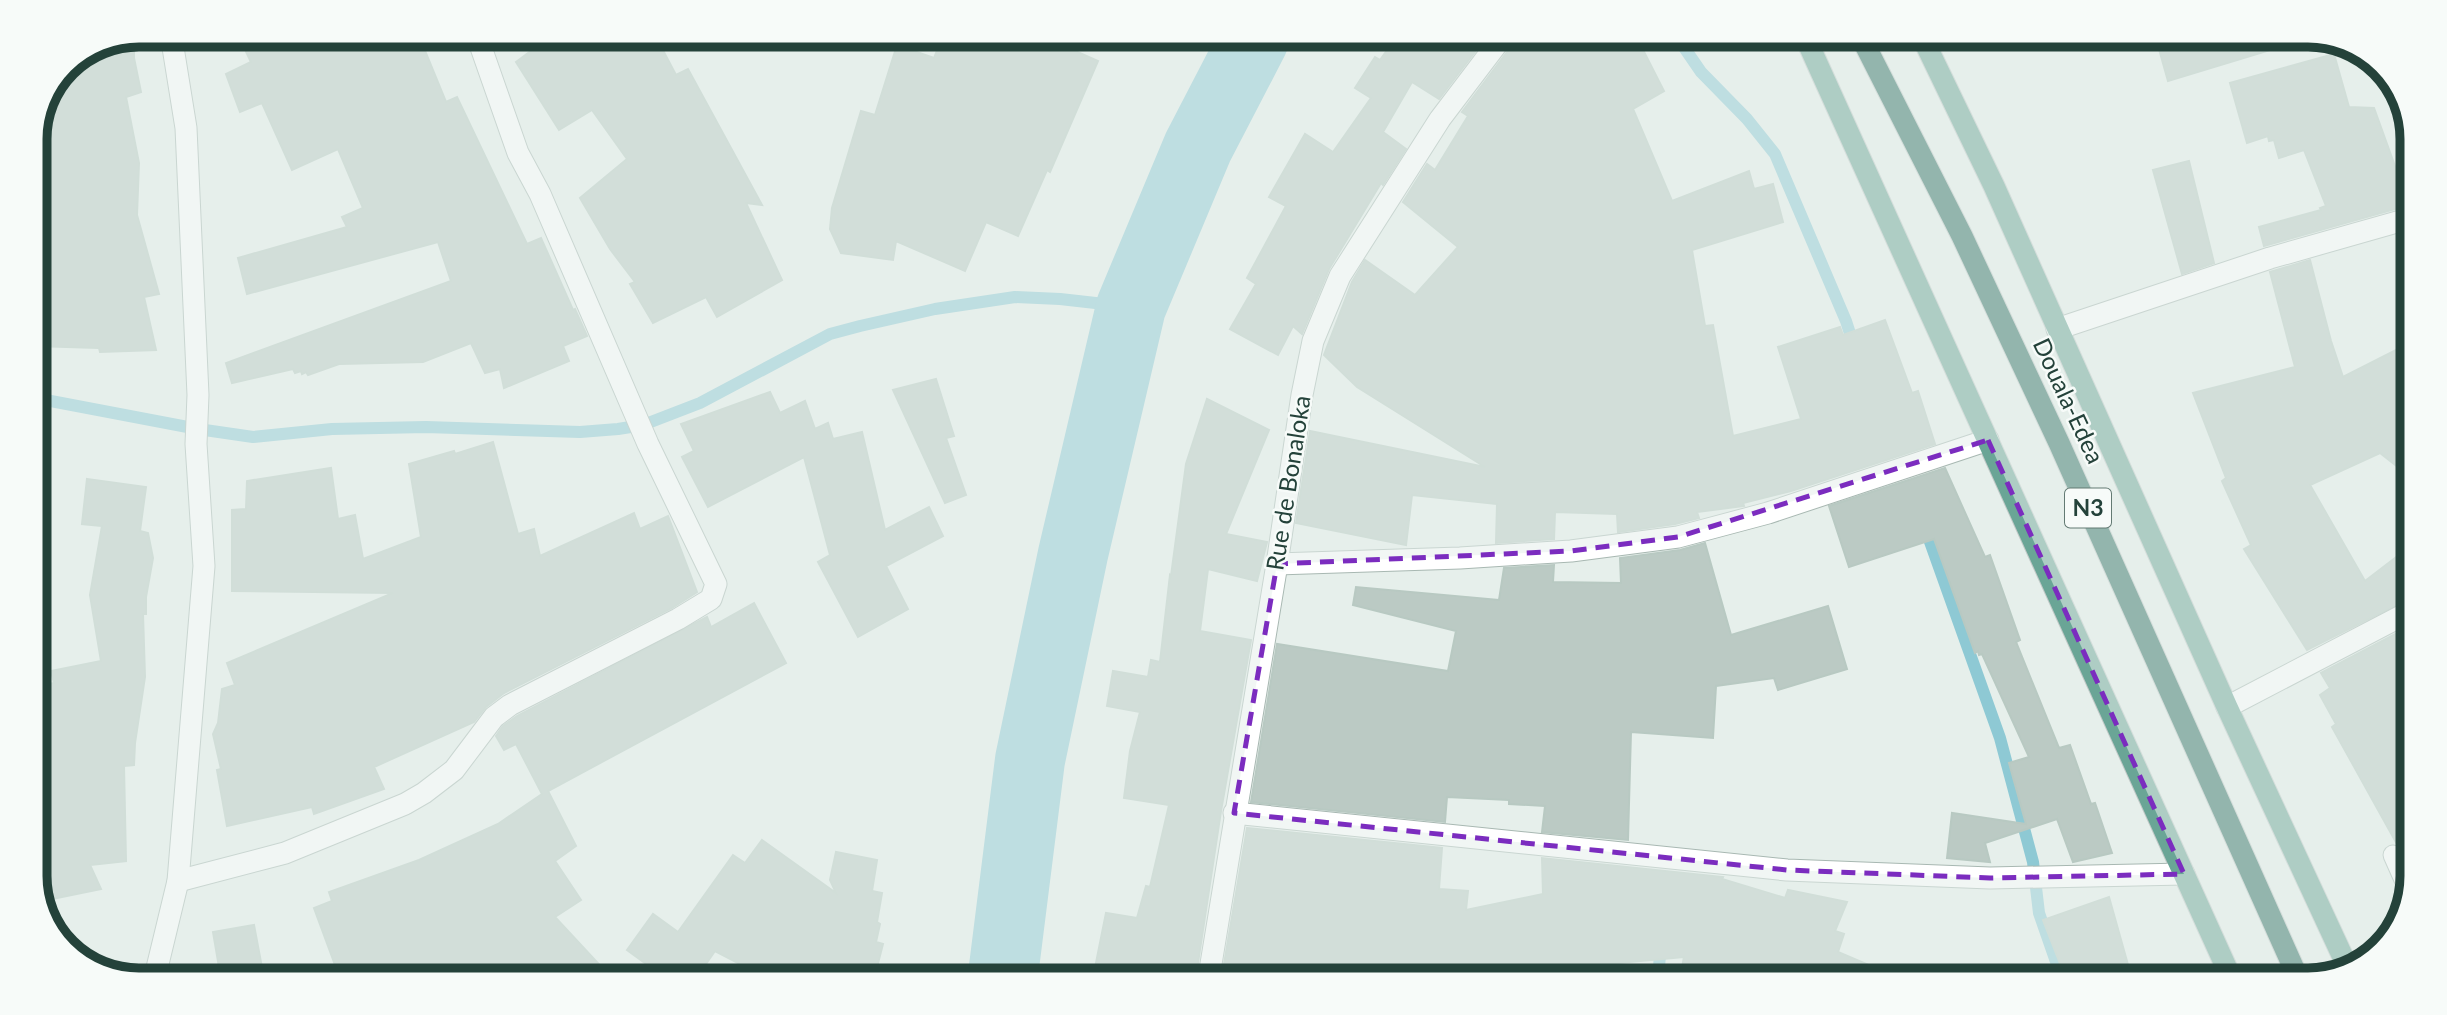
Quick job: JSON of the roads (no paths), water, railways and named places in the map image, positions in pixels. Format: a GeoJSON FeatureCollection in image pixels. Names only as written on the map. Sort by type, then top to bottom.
{"type":"FeatureCollection","features":[{"type":"Feature","properties":{"kind":"highway","name":"Douala-Edea"},"geometry":{"type":"LineString","coordinates":[[1866,47],[1962,236],[2053,431],[2294,968]]}},
{"type":"Feature","properties":{"kind":"main road"},"geometry":{"type":"LineString","coordinates":[[1810,47],[2227,968]]}},
{"type":"Feature","properties":{"kind":"main road"},"geometry":{"type":"LineString","coordinates":[[1927,47],[1994,186],[2227,707],[2344,960]]}},
{"type":"Feature","properties":{"kind":"street"},"geometry":{"type":"LineString","coordinates":[[157,968],[178,881],[204,566],[196,444],[198,395],[186,128],[173,47]]}},
{"type":"Feature","properties":{"kind":"street"},"geometry":{"type":"LineString","coordinates":[[178,881],[285,853],[405,804],[454,770],[494,717],[510,705],[678,620],[711,599],[716,584],[648,444],[540,194],[519,153],[481,47]]}},
{"type":"Feature","properties":{"kind":"street","name":"Rue de Bonaloka"},"geometry":{"type":"LineString","coordinates":[[1210,968],[1277,564],[1301,395],[1313,341],[1340,276],[1440,119],[1495,47]]}},
{"type":"Feature","properties":{"kind":"street"},"geometry":{"type":"LineString","coordinates":[[2057,329],[2270,258],[2400,221]]}},
{"type":"Feature","properties":{"kind":"street"},"geometry":{"type":"LineString","coordinates":[[1277,564],[1571,551],[1678,537],[1768,513],[1988,440]]}},
{"type":"Feature","properties":{"kind":"street"},"geometry":{"type":"LineString","coordinates":[[2227,707],[2400,617]]}},
{"type":"Feature","properties":{"kind":"street"},"geometry":{"type":"LineString","coordinates":[[1234,813],[1787,870],[1990,878],[2184,874]]}},
{"type":"Feature","properties":{"kind":"lane"},"geometry":{"type":"LineString","coordinates":[[2393,855],[2400,872]]}},
{"type":"Feature","properties":{"kind":"waterway"},"geometry":{"type":"LineString","coordinates":[[1004,968],[1030,760],[1073,554],[1131,307],[1198,147],[1250,47]]}},
{"type":"Feature","properties":{"kind":"waterway"},"geometry":{"type":"LineString","coordinates":[[1684,47],[1701,72],[1747,119],[1775,154],[1846,321],[1855,349]]}},
{"type":"Feature","properties":{"kind":"waterway"},"geometry":{"type":"LineString","coordinates":[[47,400],[253,437],[332,429],[426,427],[580,432],[618,429],[643,425],[700,403],[830,334],[860,326],[935,309],[1015,297],[1131,307]]}},
{"type":"Feature","properties":{"kind":"waterway"},"geometry":{"type":"LineString","coordinates":[[1924,525],[2000,738],[2033,862],[2039,913],[2058,968]]}},
{"type":"Feature","properties":{"kind":"waterway"},"geometry":{"type":"LineString","coordinates":[[1659,968],[1661,944]]}}]}
